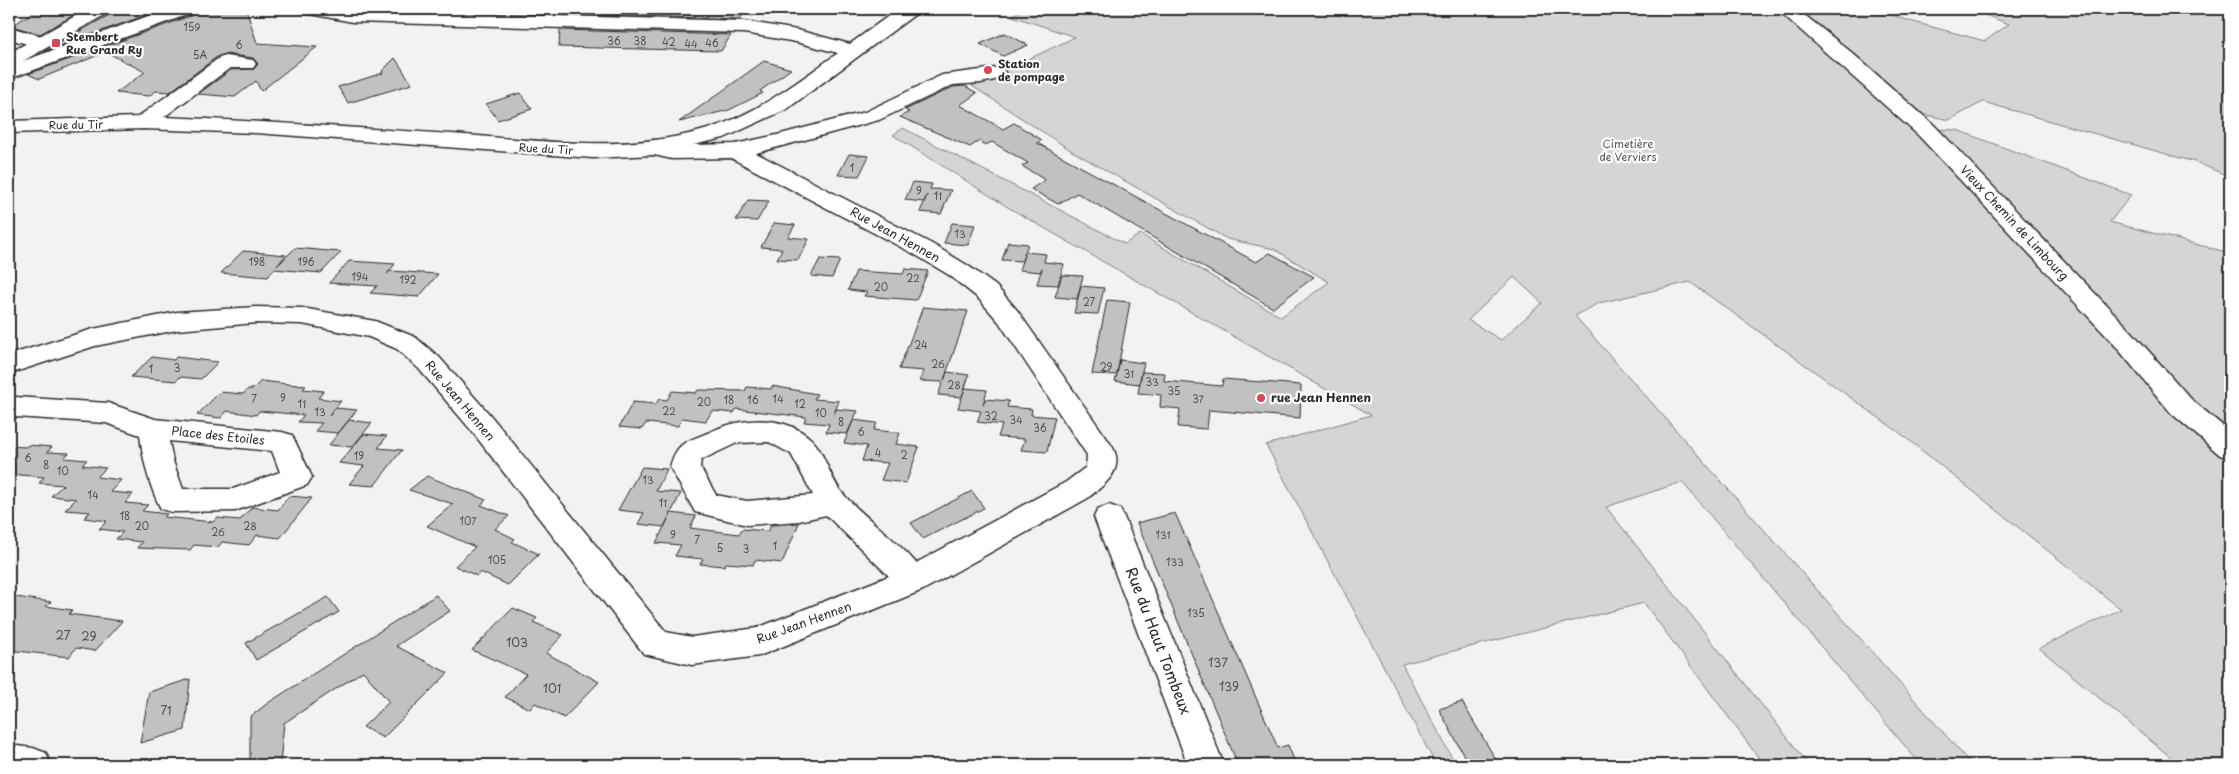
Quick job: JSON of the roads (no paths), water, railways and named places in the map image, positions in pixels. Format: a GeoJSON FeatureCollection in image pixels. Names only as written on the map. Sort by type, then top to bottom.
{"type":"FeatureCollection","features":[{"type":"Feature","properties":{"kind":"street"},"geometry":{"type":"LineString","coordinates":[[9,61],[101,9]]}},
{"type":"Feature","properties":{"kind":"street"},"geometry":{"type":"LineString","coordinates":[[9,73],[89,42],[185,9]]}},
{"type":"Feature","properties":{"kind":"street"},"geometry":{"type":"LineString","coordinates":[[311,9],[352,16],[744,27],[797,36],[853,51]]}},
{"type":"Feature","properties":{"kind":"street","name":"Rue du Tir"},"geometry":{"type":"LineString","coordinates":[[9,127],[143,123],[256,127],[593,151],[654,148],[716,133],[780,105],[910,9]]}},
{"type":"Feature","properties":{"kind":"street","name":"Vieux Chemin de Limbourg"},"geometry":{"type":"LineString","coordinates":[[1786,9],[1844,56],[1927,131],[2122,337],[2181,406],[2230,448]]}},
{"type":"Feature","properties":{"kind":"street"},"geometry":{"type":"LineString","coordinates":[[9,33],[42,42]]}},
{"type":"Feature","properties":{"kind":"street"},"geometry":{"type":"LineString","coordinates":[[143,123],[226,62],[246,64]]}},
{"type":"Feature","properties":{"kind":"street"},"geometry":{"type":"LineString","coordinates":[[735,151],[872,116],[949,79],[996,74]]}},
{"type":"Feature","properties":{"kind":"street","name":"Rue Jean Hennen"},"geometry":{"type":"LineString","coordinates":[[9,365],[44,352],[93,338],[177,321],[256,315],[302,316],[375,330],[406,343],[429,363],[481,423],[656,644],[692,651],[759,642],[912,582],[1078,490],[1100,472],[1102,454],[1020,332],[987,292],[958,270],[923,249],[735,151],[672,152],[654,148]]}},
{"type":"Feature","properties":{"kind":"street","name":"Place des Etoiles"},"geometry":{"type":"LineString","coordinates":[[9,409],[15,407],[108,414],[153,429],[282,442],[297,477],[235,500],[172,501],[158,461],[153,429]]}},
{"type":"Feature","properties":{"kind":"street"},"geometry":{"type":"LineString","coordinates":[[832,502],[897,564],[912,582]]}},
{"type":"Feature","properties":{"kind":"street","name":"Rue du Haut Tombeux"},"geometry":{"type":"LineString","coordinates":[[1110,517],[1206,765]]}},
{"type":"Feature","properties":{"kind":"street"},"geometry":{"type":"LineString","coordinates":[[9,762],[33,765]]}},
{"type":"Feature","properties":{"kind":"place","name":"Stembert Rue Grand Ry"},"geometry":{"type":"Point","coordinates":[56,43]}},
{"type":"Feature","properties":{"kind":"place","name":"Station de pompage"},"geometry":{"type":"Point","coordinates":[988,70]}},
{"type":"Feature","properties":{"kind":"place","name":"rue Jean Hennen"},"geometry":{"type":"Point","coordinates":[1261,398]}},
{"type":"Feature","properties":{"kind":"park label","name":"Cimetière de Verviers"},"geometry":{"type":"Point","coordinates":[1628,150]}}]}
